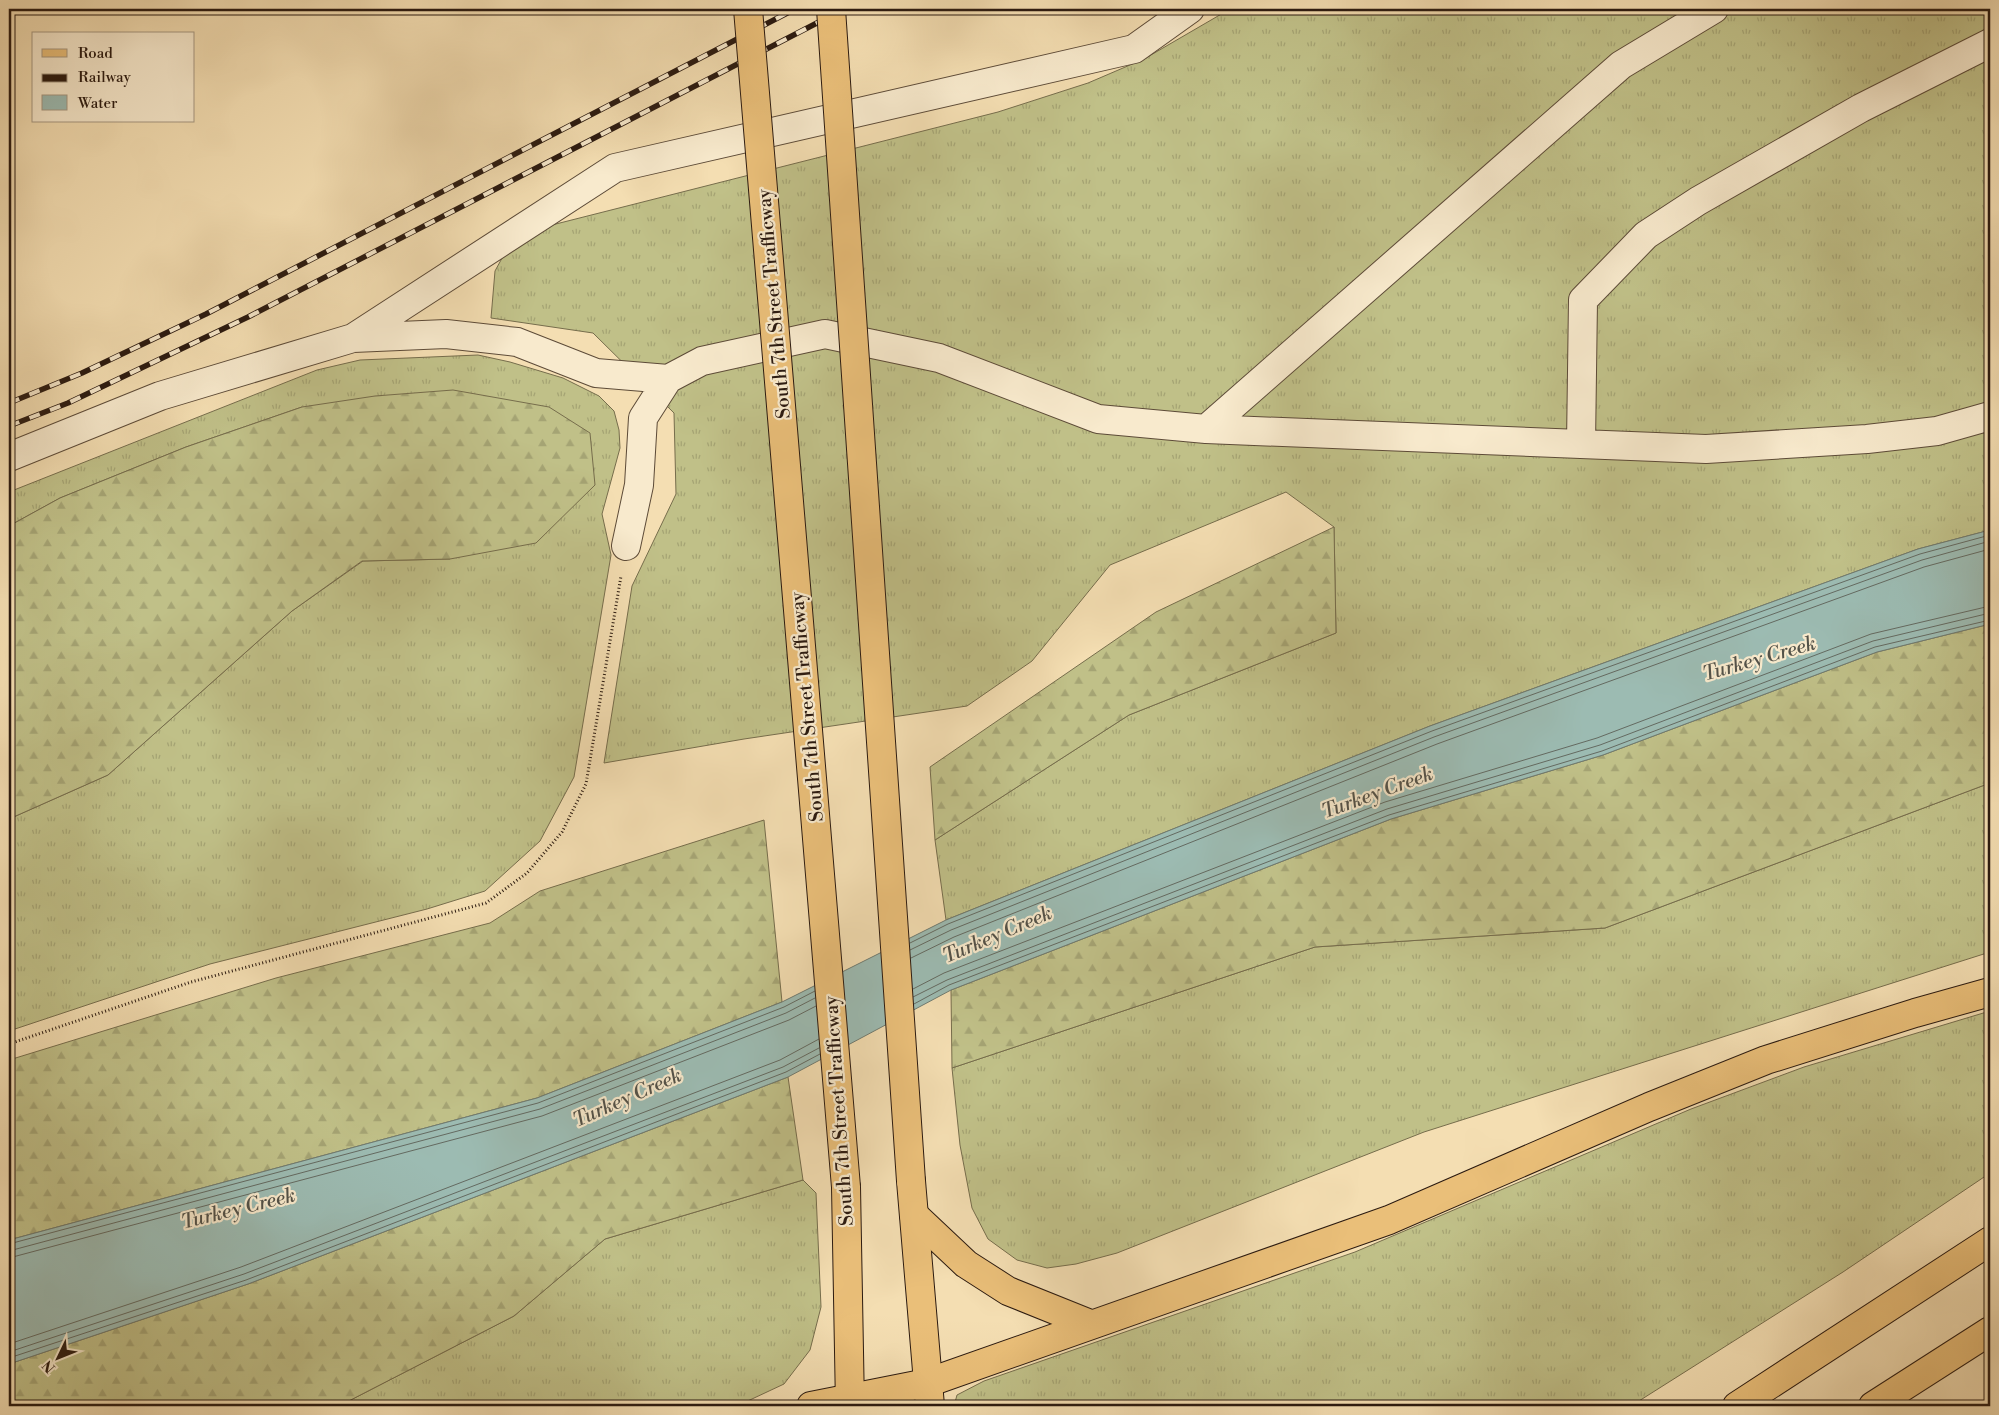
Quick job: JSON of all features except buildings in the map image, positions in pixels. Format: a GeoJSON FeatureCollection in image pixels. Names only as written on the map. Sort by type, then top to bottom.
{"type":"FeatureCollection","features":[{"type":"Feature","properties":{"kind":"main road","name":"South 7th Street Trafficway"},"geometry":{"type":"LineString","coordinates":[[748,9],[846,1187],[850,1402]]}},
{"type":"Feature","properties":{"kind":"main road"},"geometry":{"type":"LineString","coordinates":[[831,9],[911,1181],[929,1395]]}},
{"type":"Feature","properties":{"kind":"main road"},"geometry":{"type":"LineString","coordinates":[[811,1406],[929,1395],[1090,1324],[1389,1220],[1649,1107],[1766,1060],[1914,1013],[1990,992]]}},
{"type":"Feature","properties":{"kind":"main road"},"geometry":{"type":"LineString","coordinates":[[914,1215],[966,1264],[1008,1291],[1090,1324]]}},
{"type":"Feature","properties":{"kind":"main road"},"geometry":{"type":"LineString","coordinates":[[1737,1406],[1990,1241]]}},
{"type":"Feature","properties":{"kind":"main road"},"geometry":{"type":"LineString","coordinates":[[1873,1406],[1990,1331]]}},
{"type":"Feature","properties":{"kind":"main road"},"geometry":{"type":"LineString","coordinates":[[1906,1406],[1946,1359]]}},
{"type":"Feature","properties":{"kind":"lane"},"geometry":{"type":"LineString","coordinates":[[353,338],[615,168],[1134,49],[1190,9]]}},
{"type":"Feature","properties":{"kind":"lane"},"geometry":{"type":"LineString","coordinates":[[1206,429],[1621,65],[1714,9]]}},
{"type":"Feature","properties":{"kind":"lane"},"geometry":{"type":"LineString","coordinates":[[1581,444],[1583,300],[1646,235],[1698,200],[1861,108],[1990,43]]}},
{"type":"Feature","properties":{"kind":"lane"},"geometry":{"type":"LineString","coordinates":[[9,457],[160,396],[353,338],[446,334],[518,342],[596,373],[668,379]]}},
{"type":"Feature","properties":{"kind":"lane"},"geometry":{"type":"LineString","coordinates":[[626,546],[639,485],[643,418],[668,379],[702,362],[825,334],[939,358],[1098,419],[1206,429],[1706,449],[1867,439],[1937,431],[1990,416]]}},
{"type":"Feature","properties":{"kind":"path"},"geometry":{"type":"LineString","coordinates":[[9,1044],[191,982],[486,903],[527,873],[562,832],[586,784],[626,546]]}},
{"type":"Feature","properties":{"kind":"green space"},"geometry":{"type":"Polygon","coordinates":[[[1230,9],[1990,9],[1990,530],[1918,549],[1430,726],[946,920],[935,840],[1129,715],[1336,633],[1334,527],[1286,492],[1110,565],[1032,661],[967,706],[744,739],[604,763],[632,586],[676,494],[674,413],[593,333],[491,318],[495,271],[507,249],[548,226],[998,112],[1088,83],[1144,59],[1230,9]]]}},
{"type":"Feature","properties":{"kind":"green space"},"geometry":{"type":"Polygon","coordinates":[[[478,355],[510,362],[563,378],[599,396],[614,411],[619,430],[620,448],[602,514],[611,555],[574,777],[540,841],[485,891],[427,909],[210,964],[9,1031],[9,819],[108,775],[292,611],[363,561],[450,559],[302,407],[186,447],[60,498],[9,526],[9,492],[317,370],[360,360],[478,355]]]}},
{"type":"Feature","properties":{"kind":"green space"},"geometry":{"type":"Polygon","coordinates":[[[453,390],[549,407],[590,433],[595,485],[536,543],[450,559],[362,561],[292,611],[108,775],[9,819],[9,526],[60,498],[186,447],[302,407],[375,396],[453,390]]]}},
{"type":"Feature","properties":{"kind":"green space"},"geometry":{"type":"Polygon","coordinates":[[[1334,527],[1336,633],[1129,715],[935,840],[930,767],[1156,612],[1334,527]]]}},
{"type":"Feature","properties":{"kind":"green space"},"geometry":{"type":"Polygon","coordinates":[[[1990,624],[1990,783],[1605,928],[1315,947],[952,1068],[951,990],[1391,819],[1603,755],[1877,652],[1990,624]]]}},
{"type":"Feature","properties":{"kind":"green space"},"geometry":{"type":"Polygon","coordinates":[[[1990,783],[1990,952],[1424,1132],[1117,1253],[1076,1264],[1047,1268],[1017,1260],[988,1239],[972,1208],[960,1145],[952,1068],[1315,947],[1605,928],[1990,783]]]}},
{"type":"Feature","properties":{"kind":"green space"},"geometry":{"type":"Polygon","coordinates":[[[764,820],[782,1002],[537,1098],[9,1240],[9,1060],[276,978],[490,923],[540,891],[764,820]]]}},
{"type":"Feature","properties":{"kind":"green space"},"geometry":{"type":"Polygon","coordinates":[[[1990,1011],[1990,1173],[1843,1272],[1631,1406],[954,1406],[957,1395],[984,1381],[1355,1252],[1691,1109],[1804,1067],[1990,1011]]]}},
{"type":"Feature","properties":{"kind":"green space"},"geometry":{"type":"Polygon","coordinates":[[[788,1077],[803,1180],[605,1239],[514,1316],[339,1406],[9,1406],[9,1364],[248,1284],[788,1077]]]}},
{"type":"Feature","properties":{"kind":"green space"},"geometry":{"type":"Polygon","coordinates":[[[803,1180],[816,1193],[821,1307],[810,1350],[784,1384],[737,1406],[339,1406],[514,1316],[605,1239],[803,1180]]]}},
{"type":"Feature","properties":{"kind":"water","name":"Turkey Creek"},"geometry":{"type":"Polygon","coordinates":[[[1990,530],[1990,624],[1877,652],[1603,755],[1391,819],[951,990],[788,1077],[248,1284],[9,1364],[9,1240],[537,1098],[782,1002],[946,920],[1430,726],[1918,549],[1990,530]]]}},
{"type":"Feature","properties":{"kind":"railway"},"geometry":{"type":"LineString","coordinates":[[9,403],[82,373],[206,314],[795,9]]}},
{"type":"Feature","properties":{"kind":"railway"},"geometry":{"type":"LineString","coordinates":[[9,426],[68,403],[248,317],[844,9]]}}]}
